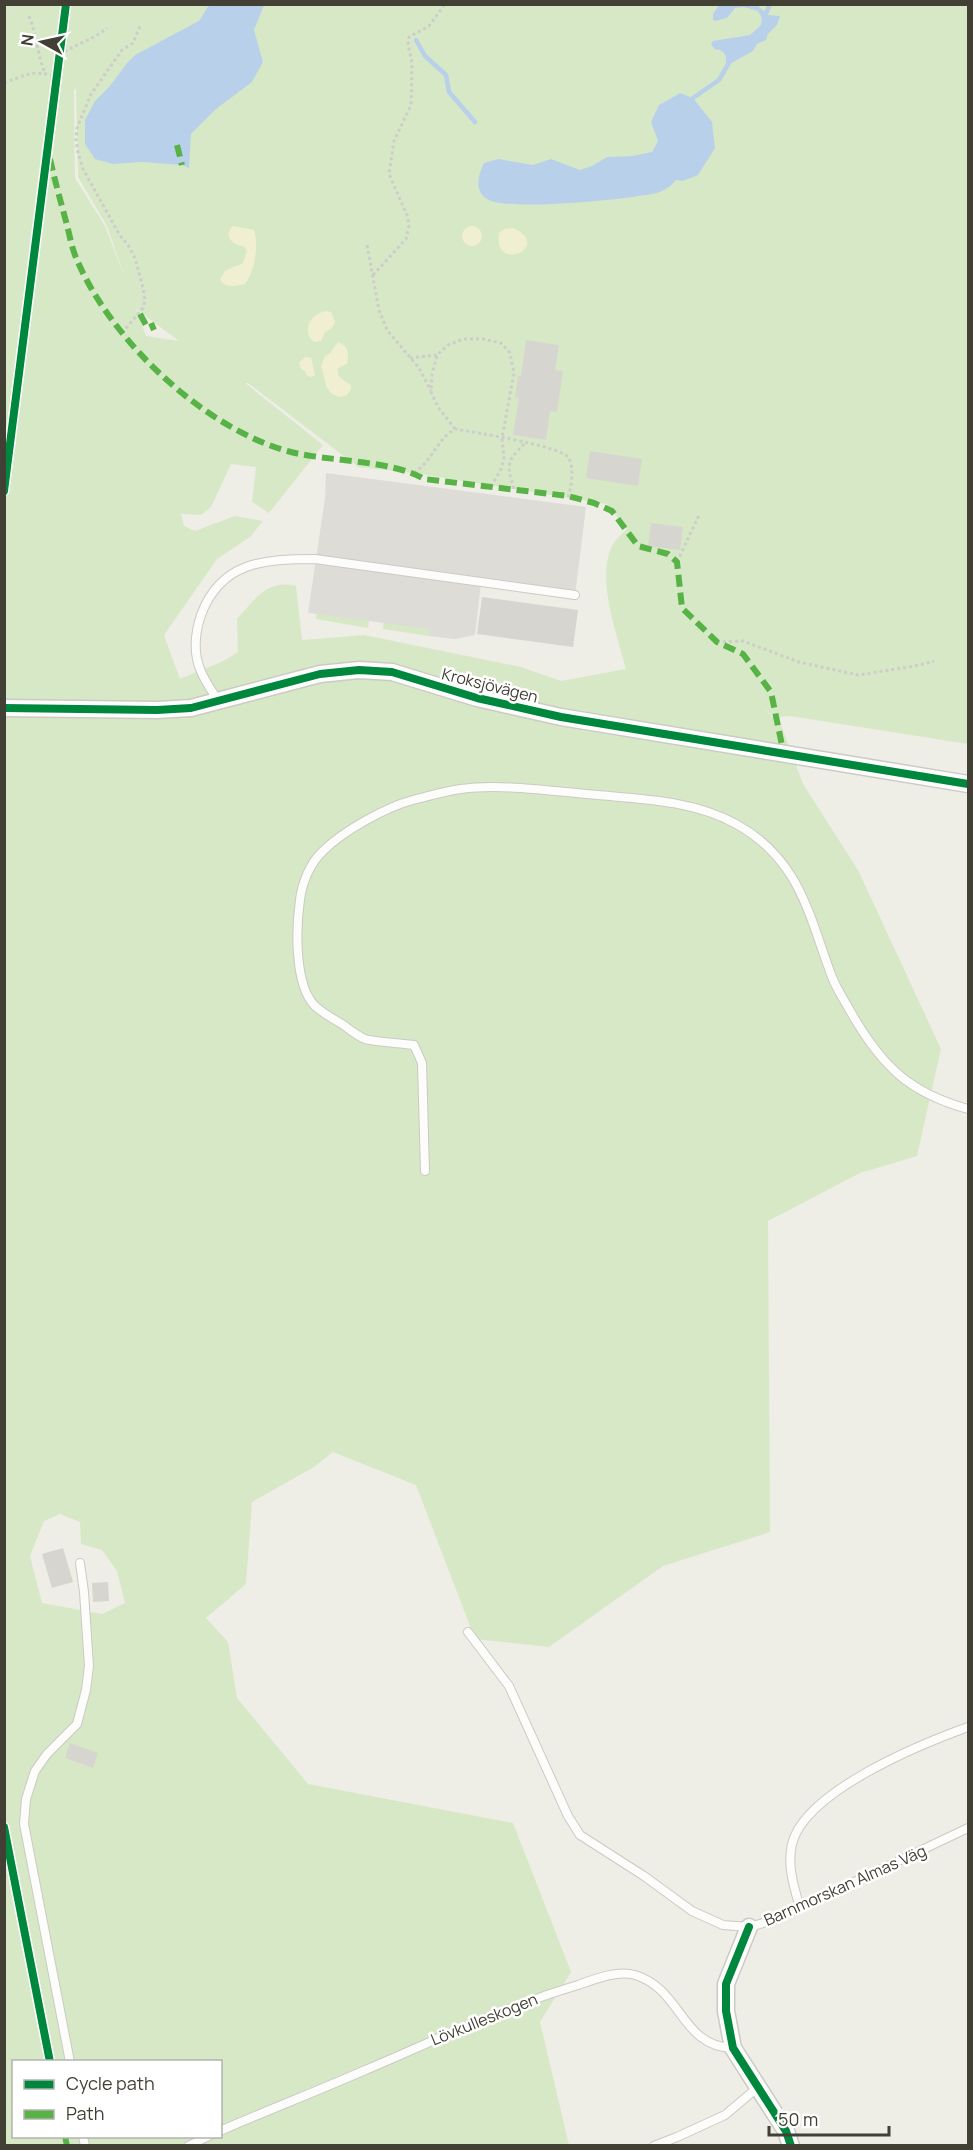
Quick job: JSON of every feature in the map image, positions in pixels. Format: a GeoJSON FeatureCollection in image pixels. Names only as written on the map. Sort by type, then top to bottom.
{"type":"FeatureCollection","features":[{"type":"Feature","properties":{"kind":"street","name":"Kroksjövägen"},"geometry":{"type":"LineString","coordinates":[[4,708],[157,710],[191,708],[320,674],[359,670],[392,672],[477,698],[561,717],[969,784]]}},
{"type":"Feature","properties":{"kind":"street"},"geometry":{"type":"LineString","coordinates":[[748,1927],[726,1984],[726,2010],[733,2048],[786,2131],[791,2145]]}},
{"type":"Feature","properties":{"kind":"lane"},"geometry":{"type":"LineString","coordinates":[[218,701],[200,669],[194,646],[198,624],[215,588],[228,576],[246,567],[276,559],[315,560],[575,595]]}},
{"type":"Feature","properties":{"kind":"lane"},"geometry":{"type":"LineString","coordinates":[[425,1172],[422,1063],[414,1045],[366,1039],[313,1004],[303,982],[299,961],[299,909],[302,886],[322,851],[374,816],[399,804],[462,788],[500,788],[664,802],[716,814],[737,824],[766,845],[796,881],[810,912],[833,980],[872,1047],[898,1074],[917,1088],[941,1101],[969,1109]]}},
{"type":"Feature","properties":{"kind":"lane"},"geometry":{"type":"LineString","coordinates":[[70,2060],[24,1824],[26,1799],[35,1771],[47,1754],[77,1724],[86,1690],[89,1666],[80,1563]]}},
{"type":"Feature","properties":{"kind":"lane","name":"Barnmorskan Almas Väg"},"geometry":{"type":"LineString","coordinates":[[468,1632],[509,1686],[568,1816],[580,1835],[644,1876],[692,1911],[723,1925],[748,1927],[774,1920],[969,1828]]}},
{"type":"Feature","properties":{"kind":"lane"},"geometry":{"type":"LineString","coordinates":[[800,1908],[791,1874],[792,1844],[799,1827],[819,1804],[873,1770],[929,1742],[969,1727]]}},
{"type":"Feature","properties":{"kind":"lane","name":"Lövkulleskogen"},"geometry":{"type":"LineString","coordinates":[[222,2131],[468,2025],[551,1993],[616,1974],[635,1975],[654,1985],[669,1998],[697,2036],[712,2044],[733,2048]]}},
{"type":"Feature","properties":{"kind":"lane"},"geometry":{"type":"LineString","coordinates":[[654,2145],[677,2138],[725,2115],[757,2088]]}},
{"type":"Feature","properties":{"kind":"lane"},"geometry":{"type":"LineString","coordinates":[[188,2145],[204,2138]]}},
{"type":"Feature","properties":{"kind":"path"},"geometry":{"type":"LineString","coordinates":[[374,275],[406,239],[409,226],[407,215],[389,174],[394,141],[411,105],[412,63],[409,38],[429,26],[445,4]]}},
{"type":"Feature","properties":{"kind":"path"},"geometry":{"type":"LineString","coordinates":[[28,16],[35,30],[40,62],[45,73]]}},
{"type":"Feature","properties":{"kind":"path"},"geometry":{"type":"LineString","coordinates":[[122,333],[143,309],[145,300],[143,288],[135,258],[119,234],[83,168],[76,140],[77,128],[91,94],[122,50],[133,43],[140,26]]}},
{"type":"Feature","properties":{"kind":"path"},"geometry":{"type":"LineString","coordinates":[[59,54],[107,28]]}},
{"type":"Feature","properties":{"kind":"path"},"geometry":{"type":"LineString","coordinates":[[4,83],[33,72],[56,77]]}},
{"type":"Feature","properties":{"kind":"path"},"geometry":{"type":"LineString","coordinates":[[367,245],[379,310],[387,330],[419,368],[438,407],[455,429]]}},
{"type":"Feature","properties":{"kind":"path"},"geometry":{"type":"LineString","coordinates":[[431,392],[432,374],[437,355],[448,345],[463,339],[483,339],[501,343],[510,353],[514,373],[502,438],[504,458],[491,487]]}},
{"type":"Feature","properties":{"kind":"path"},"geometry":{"type":"LineString","coordinates":[[410,358],[437,355]]}},
{"type":"Feature","properties":{"kind":"path"},"geometry":{"type":"LineString","coordinates":[[414,473],[426,465],[448,433],[455,429],[560,451],[567,455],[571,462],[571,489],[568,498]]}},
{"type":"Feature","properties":{"kind":"path"},"geometry":{"type":"LineString","coordinates":[[514,489],[508,468],[509,461],[525,443]]}},
{"type":"Feature","properties":{"kind":"path"},"geometry":{"type":"LineString","coordinates":[[677,562],[699,515]]}},
{"type":"Feature","properties":{"kind":"path"},"geometry":{"type":"LineString","coordinates":[[717,642],[743,641],[799,662],[858,675],[934,661]]}},
{"type":"Feature","properties":{"kind":"green space"},"geometry":{"type":"Polygon","coordinates":[[[5,5],[968,5],[968,744],[790,716],[776,717],[763,709],[780,722],[803,784],[858,870],[941,1049],[917,1156],[860,1173],[768,1221],[770,1532],[663,1566],[549,1647],[475,1639],[416,1485],[333,1452],[314,1467],[252,1502],[246,1584],[206,1618],[228,1642],[237,1698],[308,1784],[513,1823],[571,1972],[540,2022],[569,2145],[5,2146],[5,5]],[[76,88],[74,91],[75,178],[105,226],[125,278],[107,226],[78,177],[76,88]],[[136,309],[146,336],[179,341],[136,309]],[[245,383],[323,445],[269,513],[252,502],[256,467],[231,464],[211,507],[201,515],[181,514],[184,526],[195,531],[235,516],[263,521],[250,537],[217,559],[164,635],[180,679],[217,664],[238,652],[237,619],[269,588],[286,585],[296,586],[302,640],[364,635],[521,667],[561,681],[626,669],[613,624],[606,574],[612,546],[627,529],[607,504],[414,473],[358,467],[245,383]],[[60,1514],[44,1521],[30,1556],[42,1603],[102,1614],[125,1603],[117,1571],[102,1550],[81,1544],[80,1522],[60,1514]]]}},
{"type":"Feature","properties":{"kind":"green space"},"geometry":{"type":"Polygon","coordinates":[[[320,595],[371,604],[368,628],[316,619],[320,595]]]}},
{"type":"Feature","properties":{"kind":"green space"},"geometry":{"type":"Polygon","coordinates":[[[385,605],[433,612],[429,636],[383,629],[385,605]]]}},
{"type":"Feature","properties":{"kind":"sand"},"geometry":{"type":"Polygon","coordinates":[[[233,226],[254,230],[256,250],[254,265],[245,284],[231,286],[220,279],[225,271],[243,263],[247,250],[230,239],[229,233],[233,226]]]}},
{"type":"Feature","properties":{"kind":"sand"},"geometry":{"type":"Polygon","coordinates":[[[468,226],[476,226],[482,232],[482,240],[476,246],[468,246],[462,240],[462,232],[468,226]]]}},
{"type":"Feature","properties":{"kind":"sand"},"geometry":{"type":"Polygon","coordinates":[[[513,228],[524,235],[527,242],[525,249],[512,255],[504,252],[500,246],[499,233],[513,228]]]}},
{"type":"Feature","properties":{"kind":"sand"},"geometry":{"type":"Polygon","coordinates":[[[326,311],[331,312],[335,322],[332,328],[325,332],[321,341],[314,342],[308,333],[309,324],[312,319],[326,311]]]}},
{"type":"Feature","properties":{"kind":"sand"},"geometry":{"type":"Polygon","coordinates":[[[338,342],[346,348],[348,357],[347,364],[338,368],[338,374],[351,385],[347,395],[340,397],[332,394],[327,388],[321,366],[325,356],[338,342]]]}},
{"type":"Feature","properties":{"kind":"sand"},"geometry":{"type":"Polygon","coordinates":[[[305,357],[311,358],[315,375],[312,377],[306,375],[301,369],[299,363],[305,357]]]}},
{"type":"Feature","properties":{"kind":"shaded area"},"geometry":{"type":"Polygon","coordinates":[[[326,473],[586,507],[575,595],[481,583],[475,635],[455,639],[429,636],[430,629],[308,613],[325,498],[326,473]]]}},
{"type":"Feature","properties":{"kind":"water"},"geometry":{"type":"Polygon","coordinates":[[[209,5],[264,5],[254,30],[263,62],[252,82],[216,109],[191,134],[189,168],[182,165],[141,162],[113,164],[95,159],[85,144],[85,120],[95,101],[135,55],[199,21],[209,5]]]}},
{"type":"Feature","properties":{"kind":"water"},"geometry":{"type":"Polygon","coordinates":[[[719,5],[757,5],[768,15],[780,16],[777,25],[768,34],[766,40],[757,44],[753,51],[726,66],[724,54],[714,49],[711,44],[713,41],[750,35],[761,25],[762,18],[758,11],[744,7],[735,8],[727,18],[715,21],[713,14],[719,5]]]}},
{"type":"Feature","properties":{"kind":"water"},"geometry":{"type":"Polygon","coordinates":[[[680,93],[693,98],[712,122],[715,148],[698,175],[683,181],[676,180],[657,193],[569,203],[499,203],[487,199],[480,192],[479,178],[484,163],[498,159],[533,165],[551,159],[580,170],[607,157],[633,156],[652,152],[658,141],[651,122],[659,105],[680,93]]]}},
{"type":"Feature","properties":{"kind":"building"},"geometry":{"type":"Polygon","coordinates":[[[526,340],[559,345],[555,370],[563,371],[557,412],[550,411],[546,440],[513,435],[519,398],[515,397],[518,376],[521,376],[526,340]]]}},
{"type":"Feature","properties":{"kind":"building"},"geometry":{"type":"Polygon","coordinates":[[[590,451],[642,459],[638,486],[586,478],[590,451]]]}},
{"type":"Feature","properties":{"kind":"building"},"geometry":{"type":"Polygon","coordinates":[[[651,523],[683,527],[680,550],[648,546],[651,523]]]}},
{"type":"Feature","properties":{"kind":"building"},"geometry":{"type":"Polygon","coordinates":[[[482,597],[578,610],[573,647],[477,634],[482,597]]]}},
{"type":"Feature","properties":{"kind":"building"},"geometry":{"type":"Polygon","coordinates":[[[63,1548],[73,1582],[52,1588],[42,1554],[63,1548]]]}},
{"type":"Feature","properties":{"kind":"building"},"geometry":{"type":"Polygon","coordinates":[[[108,1582],[109,1601],[93,1602],[92,1583],[108,1582]]]}},
{"type":"Feature","properties":{"kind":"building"},"geometry":{"type":"Polygon","coordinates":[[[70,1743],[98,1753],[93,1768],[65,1758],[70,1743]]]}},
{"type":"Feature","properties":{"kind":"waterway"},"geometry":{"type":"LineString","coordinates":[[764,18],[770,4]]}},
{"type":"Feature","properties":{"kind":"waterway"},"geometry":{"type":"LineString","coordinates":[[416,40],[425,56],[446,75],[449,92],[475,122]]}},
{"type":"Feature","properties":{"kind":"waterway"},"geometry":{"type":"LineString","coordinates":[[691,101],[719,80],[730,61]]}},
{"type":"Feature","properties":{"kind":"marked path"},"geometry":{"type":"LineString","coordinates":[[177,145],[182,165]]}},
{"type":"Feature","properties":{"kind":"marked path"},"geometry":{"type":"LineString","coordinates":[[50,159],[74,252],[93,291],[113,322],[138,352],[166,379],[229,426],[262,442],[295,453],[397,468],[424,479],[568,496],[612,511],[638,546],[668,554],[677,562],[682,608],[717,642],[743,654],[771,692],[784,755]]}},
{"type":"Feature","properties":{"kind":"marked path"},"geometry":{"type":"LineString","coordinates":[[140,314],[146,325],[151,323],[154,330]]}},
{"type":"Feature","properties":{"kind":"marked path"},"geometry":{"type":"LineString","coordinates":[[65,2138],[67,2146]]}},
{"type":"Feature","properties":{"kind":"cycle path"},"geometry":{"type":"LineString","coordinates":[[4,491],[66,4]]}},
{"type":"Feature","properties":{"kind":"cycle path"},"geometry":{"type":"LineString","coordinates":[[4,708],[157,710],[191,708],[320,674],[359,670],[392,672],[477,698],[561,717],[968,784]]}},
{"type":"Feature","properties":{"kind":"cycle path"},"geometry":{"type":"LineString","coordinates":[[4,1827],[50,2060]]}},
{"type":"Feature","properties":{"kind":"cycle path"},"geometry":{"type":"LineString","coordinates":[[749,1927],[726,1984],[726,2011],[733,2048],[786,2131],[791,2146]]}}]}
